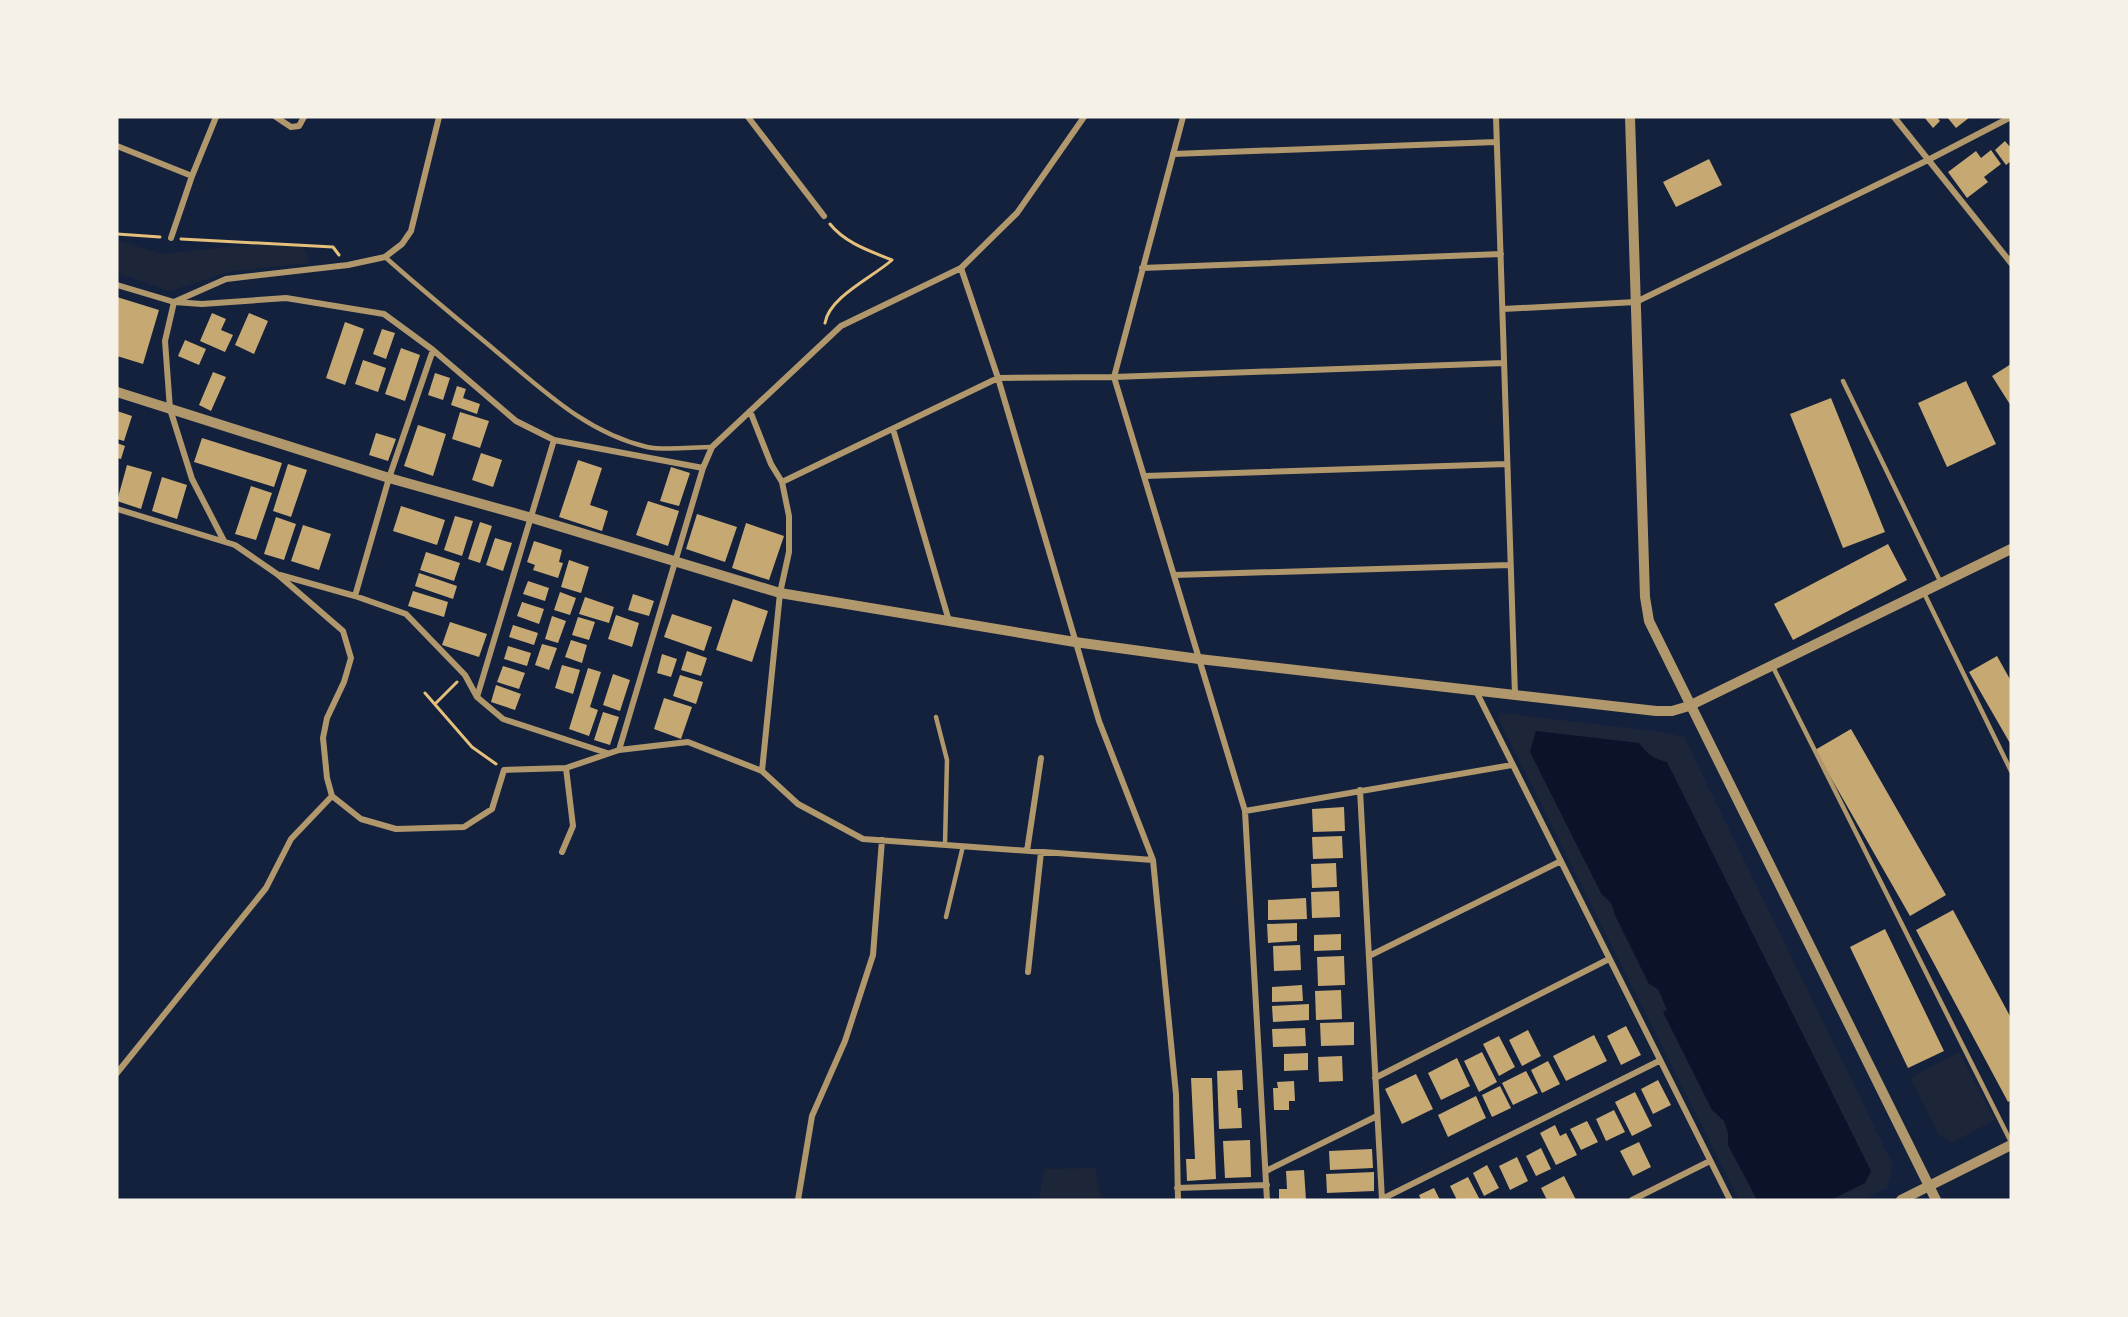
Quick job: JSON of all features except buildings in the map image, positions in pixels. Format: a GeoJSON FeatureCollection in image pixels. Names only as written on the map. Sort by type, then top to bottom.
{"type":"FeatureCollection","features":[{"type":"Feature","properties":{"kind":"street"},"geometry":{"type":"LineString","coordinates":[[171,238],[192,176],[216,117]]}},
{"type":"Feature","properties":{"kind":"street"},"geometry":{"type":"LineString","coordinates":[[276,117],[291,127],[299,126],[304,117]]}},
{"type":"Feature","properties":{"kind":"street"},"geometry":{"type":"LineString","coordinates":[[174,302],[226,279],[348,265],[385,257],[402,244],[411,231],[440,117]]}},
{"type":"Feature","properties":{"kind":"street"},"geometry":{"type":"LineString","coordinates":[[748,117],[824,216]]}},
{"type":"Feature","properties":{"kind":"street"},"geometry":{"type":"LineString","coordinates":[[619,750],[674,561],[703,468],[712,447],[842,326],[961,268],[1017,213],[1084,117]]}},
{"type":"Feature","properties":{"kind":"street"},"geometry":{"type":"LineString","coordinates":[[1183,117],[1114,377],[1245,811],[1267,1200]]}},
{"type":"Feature","properties":{"kind":"street"},"geometry":{"type":"LineString","coordinates":[[1496,117],[1515,695]]}},
{"type":"Feature","properties":{"kind":"street"},"geometry":{"type":"LineString","coordinates":[[1630,117],[1646,605],[1649,621],[1689,706],[1936,1200]]}},
{"type":"Feature","properties":{"kind":"street"},"geometry":{"type":"LineString","coordinates":[[1893,117],[2011,263]]}},
{"type":"Feature","properties":{"kind":"street"},"geometry":{"type":"LineString","coordinates":[[1503,309],[1636,302],[1928,160],[2011,117]]}},
{"type":"Feature","properties":{"kind":"street"},"geometry":{"type":"LineString","coordinates":[[1173,154],[1497,142]]}},
{"type":"Feature","properties":{"kind":"street"},"geometry":{"type":"LineString","coordinates":[[117,146],[192,176]]}},
{"type":"Feature","properties":{"kind":"street"},"geometry":{"type":"LineString","coordinates":[[1142,267],[1501,254]]}},
{"type":"Feature","properties":{"kind":"street"},"geometry":{"type":"LineString","coordinates":[[961,268],[998,378],[1099,721],[1153,860],[1176,1094],[1178,1200]]}},
{"type":"Feature","properties":{"kind":"street"},"geometry":{"type":"LineString","coordinates":[[117,285],[174,302],[202,304],[286,298],[384,314],[433,350],[516,421],[554,440],[703,468]]}},
{"type":"Feature","properties":{"kind":"street"},"geometry":{"type":"LineString","coordinates":[[174,302],[165,341],[170,409],[192,479],[224,541]]}},
{"type":"Feature","properties":{"kind":"street"},"geometry":{"type":"LineString","coordinates":[[356,596],[389,478],[433,350]]}},
{"type":"Feature","properties":{"kind":"street"},"geometry":{"type":"LineString","coordinates":[[782,482],[998,378],[1114,377],[1504,363]]}},
{"type":"Feature","properties":{"kind":"street"},"geometry":{"type":"LineString","coordinates":[[117,392],[389,478],[532,518],[780,594],[1075,642],[1199,659],[1656,711],[1672,711],[1689,706],[2011,549]]}},
{"type":"Feature","properties":{"kind":"street"},"geometry":{"type":"LineString","coordinates":[[750,411],[771,464],[782,482],[789,516],[789,552],[780,594],[762,771]]}},
{"type":"Feature","properties":{"kind":"street"},"geometry":{"type":"LineString","coordinates":[[893,429],[950,621]]}},
{"type":"Feature","properties":{"kind":"street"},"geometry":{"type":"LineString","coordinates":[[477,697],[554,440]]}},
{"type":"Feature","properties":{"kind":"street"},"geometry":{"type":"LineString","coordinates":[[1145,476],[1507,464]]}},
{"type":"Feature","properties":{"kind":"street"},"geometry":{"type":"LineString","coordinates":[[117,509],[235,545],[277,574],[343,631],[351,658],[344,682],[327,718],[323,738],[327,778],[332,796],[361,819],[396,829],[464,827],[492,809],[504,770],[566,768],[619,750],[687,742],[762,771],[798,804],[863,839],[1153,860]]}},
{"type":"Feature","properties":{"kind":"street"},"geometry":{"type":"LineString","coordinates":[[1174,575],[1510,565]]}},
{"type":"Feature","properties":{"kind":"street"},"geometry":{"type":"LineString","coordinates":[[277,574],[356,596],[406,614],[465,675],[477,697],[503,719],[607,753]]}},
{"type":"Feature","properties":{"kind":"street"},"geometry":{"type":"LineString","coordinates":[[1476,691],[1730,1200]]}},
{"type":"Feature","properties":{"kind":"street"},"geometry":{"type":"LineString","coordinates":[[1027,851],[1041,758]]}},
{"type":"Feature","properties":{"kind":"street"},"geometry":{"type":"LineString","coordinates":[[1245,811],[1512,765]]}},
{"type":"Feature","properties":{"kind":"street"},"geometry":{"type":"LineString","coordinates":[[562,852],[573,826],[566,768]]}},
{"type":"Feature","properties":{"kind":"street"},"geometry":{"type":"LineString","coordinates":[[1360,790],[1382,1200],[1659,1061]]}},
{"type":"Feature","properties":{"kind":"street"},"geometry":{"type":"LineString","coordinates":[[117,1073],[266,888],[291,839],[332,796]]}},
{"type":"Feature","properties":{"kind":"street"},"geometry":{"type":"LineString","coordinates":[[798,1200],[812,1116],[845,1041],[873,955],[882,840]]}},
{"type":"Feature","properties":{"kind":"street"},"geometry":{"type":"LineString","coordinates":[[1028,972],[1041,852]]}},
{"type":"Feature","properties":{"kind":"street"},"geometry":{"type":"LineString","coordinates":[[1369,956],[1560,861]]}},
{"type":"Feature","properties":{"kind":"street"},"geometry":{"type":"LineString","coordinates":[[1375,1078],[1609,959]]}},
{"type":"Feature","properties":{"kind":"street"},"geometry":{"type":"LineString","coordinates":[[1266,1172],[1377,1116]]}},
{"type":"Feature","properties":{"kind":"street"},"geometry":{"type":"LineString","coordinates":[[1901,1200],[2011,1143]]}},
{"type":"Feature","properties":{"kind":"street"},"geometry":{"type":"LineString","coordinates":[[1632,1200],[1710,1161]]}},
{"type":"Feature","properties":{"kind":"street"},"geometry":{"type":"LineString","coordinates":[[1177,1188],[1266,1185]]}},
{"type":"Feature","properties":{"kind":"lane"},"geometry":{"type":"LineString","coordinates":[[385,257],[433,301],[560,405],[590,425],[628,441],[650,447],[712,447]]}},
{"type":"Feature","properties":{"kind":"lane"},"geometry":{"type":"LineString","coordinates":[[1843,381],[1941,583]]}},
{"type":"Feature","properties":{"kind":"lane"},"geometry":{"type":"LineString","coordinates":[[1923,592],[2011,771]]}},
{"type":"Feature","properties":{"kind":"lane"},"geometry":{"type":"LineString","coordinates":[[1772,665],[2011,1143]]}},
{"type":"Feature","properties":{"kind":"lane"},"geometry":{"type":"LineString","coordinates":[[936,717],[947,760],[945,845]]}},
{"type":"Feature","properties":{"kind":"lane"},"geometry":{"type":"LineString","coordinates":[[946,917],[963,846]]}},
{"type":"Feature","properties":{"kind":"path"},"geometry":{"type":"LineString","coordinates":[[823,343],[826,317],[833,307],[842,297],[892,260],[864,249],[838,233],[824,216]]}},
{"type":"Feature","properties":{"kind":"path"},"geometry":{"type":"LineString","coordinates":[[117,234],[333,247],[348,265]]}},
{"type":"Feature","properties":{"kind":"path"},"geometry":{"type":"LineString","coordinates":[[435,704],[465,675]]}},
{"type":"Feature","properties":{"kind":"path"},"geometry":{"type":"LineString","coordinates":[[425,693],[472,747],[504,770]]}},
{"type":"Feature","properties":{"kind":"shaded area"},"geometry":{"type":"Polygon","coordinates":[[[117,240],[162,254],[246,245],[303,245],[309,263],[231,271],[170,291],[117,273],[117,240]]]}},
{"type":"Feature","properties":{"kind":"shaded area"},"geometry":{"type":"Polygon","coordinates":[[[1501,713],[1661,732],[1684,737],[1893,1165],[1887,1188],[1863,1200],[1739,1200],[1498,718],[1501,713]]]}},
{"type":"Feature","properties":{"kind":"shaded area"},"geometry":{"type":"Polygon","coordinates":[[[1536,731],[1639,743],[1651,756],[1667,762],[1871,1171],[1865,1183],[1831,1200],[1757,1200],[1728,1145],[1728,1133],[1724,1121],[1712,1110],[1663,1012],[1667,1010],[1658,989],[1649,984],[1612,905],[1602,895],[1530,752],[1536,731]]]}},
{"type":"Feature","properties":{"kind":"shaded area"},"geometry":{"type":"Polygon","coordinates":[[[1959,1052],[1995,1120],[1951,1143],[1939,1135],[1910,1078],[1959,1052]]]}},
{"type":"Feature","properties":{"kind":"shaded area"},"geometry":{"type":"Polygon","coordinates":[[[1095,1168],[1101,1200],[1039,1200],[1044,1169],[1095,1168]]]}}]}
